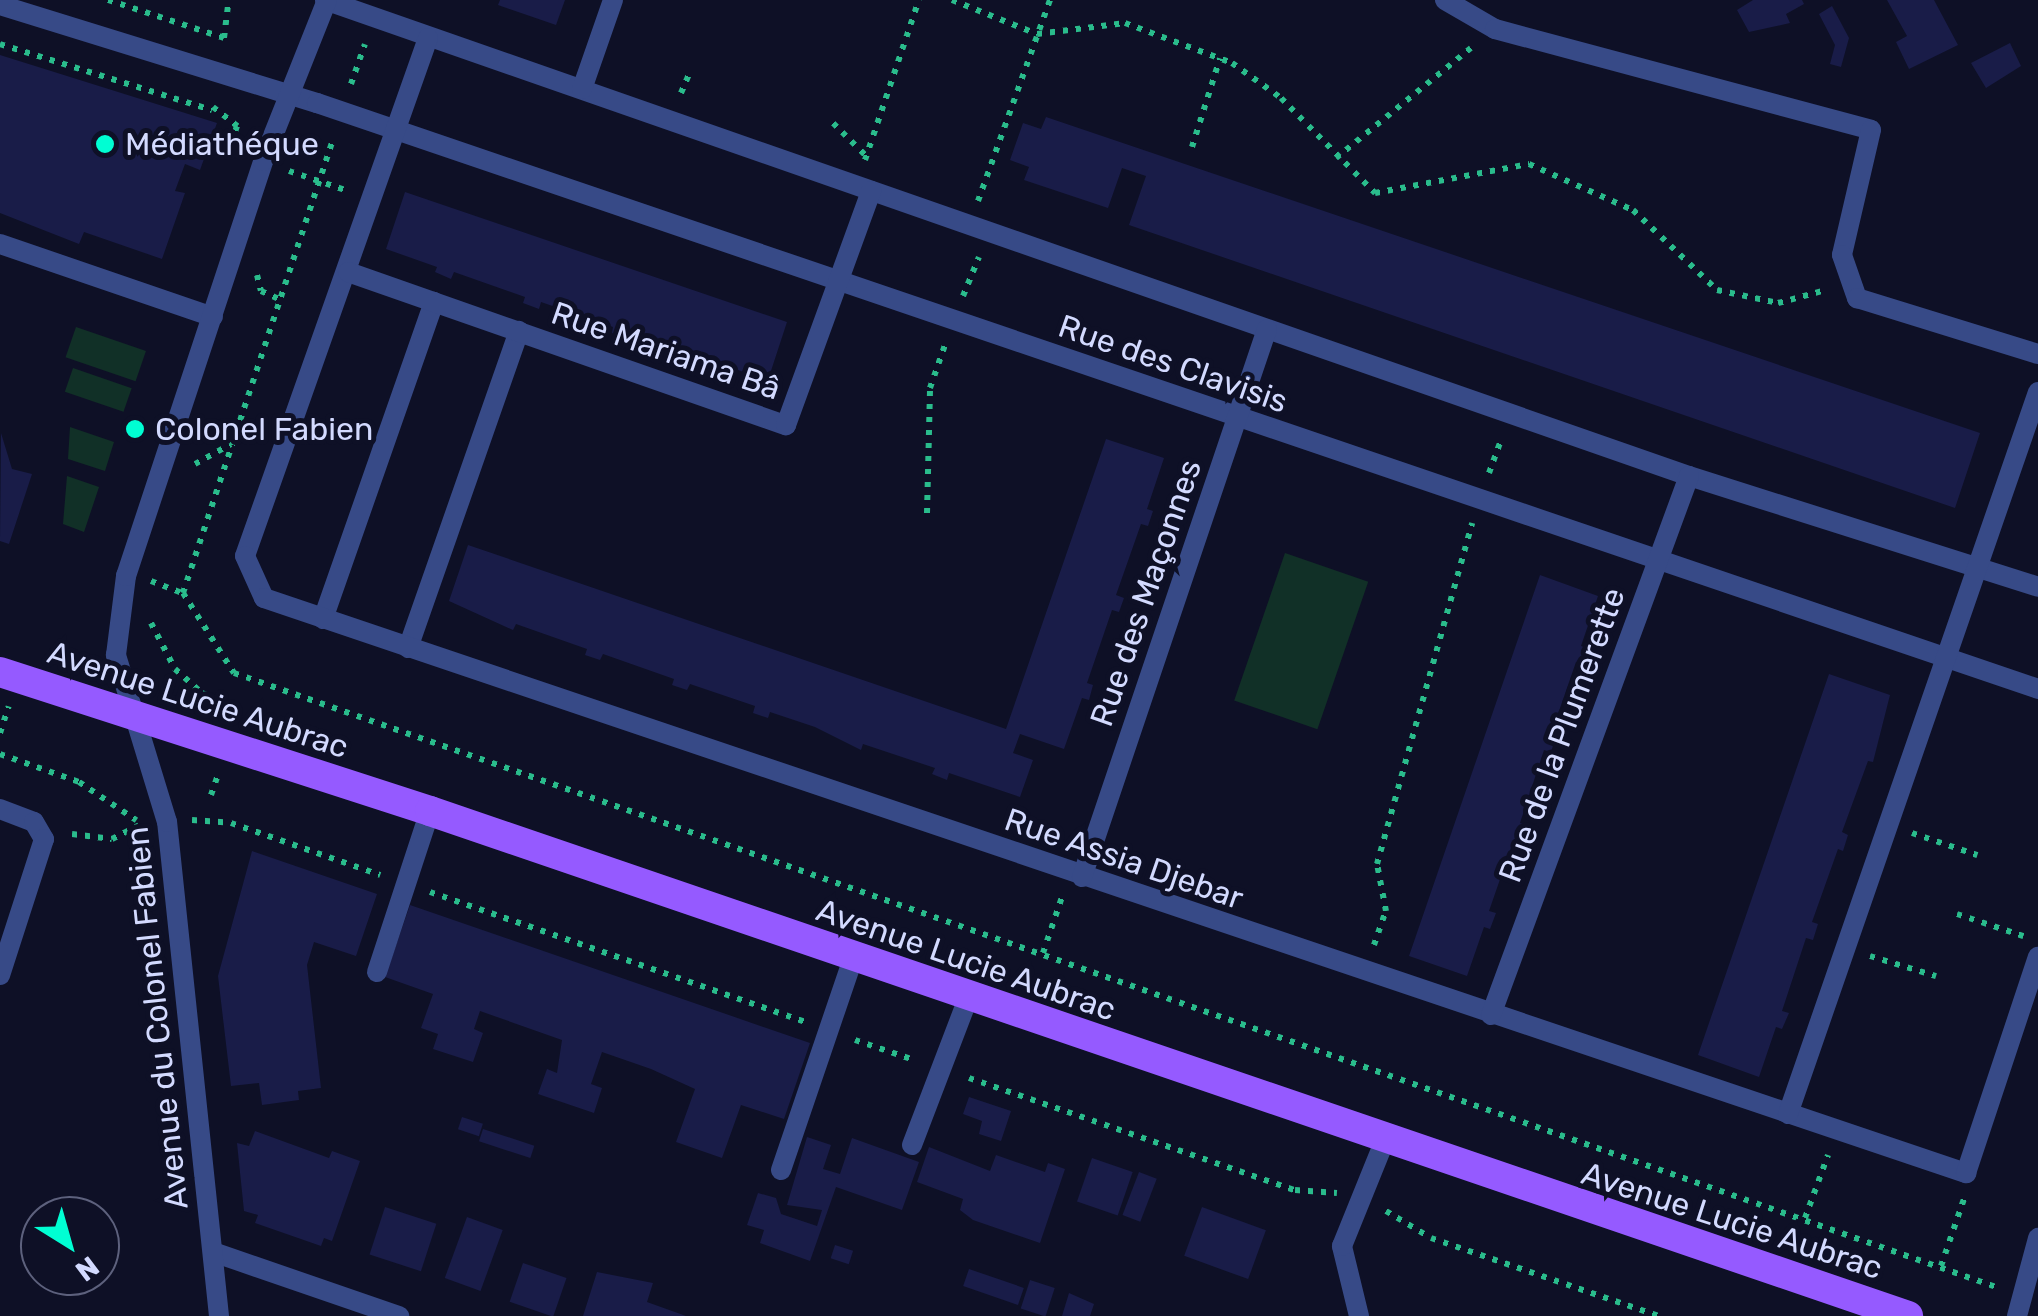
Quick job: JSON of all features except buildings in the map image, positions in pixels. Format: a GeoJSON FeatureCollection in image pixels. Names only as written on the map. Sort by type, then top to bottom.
{"type":"FeatureCollection","features":[{"type":"Feature","properties":{"kind":"main road","name":"Avenue Lucie Aubrac"},"geometry":{"type":"LineString","coordinates":[[0,672],[131,718],[430,811],[1384,1142],[1908,1316]]}},
{"type":"Feature","properties":{"kind":"street","name":"Rue des Clavisis"},"geometry":{"type":"LineString","coordinates":[[326,0],[1689,476],[2038,587]]}},
{"type":"Feature","properties":{"kind":"street","name":"Avenue du Colonel Fabien"},"geometry":{"type":"LineString","coordinates":[[219,1316],[167,822],[131,718],[116,655],[126,576],[288,98],[326,0]]}},
{"type":"Feature","properties":{"kind":"street"},"geometry":{"type":"LineString","coordinates":[[582,89],[613,0]]}},
{"type":"Feature","properties":{"kind":"street"},"geometry":{"type":"LineString","coordinates":[[1445,0],[1495,29],[1871,130],[1842,256],[1857,298],[2038,354]]}},
{"type":"Feature","properties":{"kind":"street","name":"Rue des Clavisis"},"geometry":{"type":"LineString","coordinates":[[0,5],[396,131],[2038,689]]}},
{"type":"Feature","properties":{"kind":"street"},"geometry":{"type":"LineString","coordinates":[[348,272],[428,38]]}},
{"type":"Feature","properties":{"kind":"street","name":"Rue Mariama Bâ"},"geometry":{"type":"LineString","coordinates":[[348,272],[786,425],[838,282],[864,189]]}},
{"type":"Feature","properties":{"kind":"street"},"geometry":{"type":"LineString","coordinates":[[0,244],[213,317]]}},
{"type":"Feature","properties":{"kind":"street","name":"Rue Assia Djebar"},"geometry":{"type":"LineString","coordinates":[[348,272],[246,556],[264,598],[1966,1173]]}},
{"type":"Feature","properties":{"kind":"street"},"geometry":{"type":"LineString","coordinates":[[323,618],[434,302]]}},
{"type":"Feature","properties":{"kind":"street","name":"Rue des Maçonnes"},"geometry":{"type":"LineString","coordinates":[[1076,874],[1267,329]]}},
{"type":"Feature","properties":{"kind":"street"},"geometry":{"type":"LineString","coordinates":[[408,648],[519,331]]}},
{"type":"Feature","properties":{"kind":"street"},"geometry":{"type":"LineString","coordinates":[[1788,1114],[2038,392]]}},
{"type":"Feature","properties":{"kind":"street","name":"Rue de la Plumerette"},"geometry":{"type":"LineString","coordinates":[[1491,1015],[1689,476]]}},
{"type":"Feature","properties":{"kind":"street"},"geometry":{"type":"LineString","coordinates":[[0,809],[39,830],[0,975]]}},
{"type":"Feature","properties":{"kind":"street"},"geometry":{"type":"LineString","coordinates":[[377,972],[430,811]]}},
{"type":"Feature","properties":{"kind":"street"},"geometry":{"type":"LineString","coordinates":[[1966,1173],[2038,957]]}},
{"type":"Feature","properties":{"kind":"street"},"geometry":{"type":"LineString","coordinates":[[781,1170],[853,958]]}},
{"type":"Feature","properties":{"kind":"street"},"geometry":{"type":"LineString","coordinates":[[912,1145],[968,998]]}},
{"type":"Feature","properties":{"kind":"street"},"geometry":{"type":"LineString","coordinates":[[1359,1316],[1342,1246],[1384,1142]]}},
{"type":"Feature","properties":{"kind":"street"},"geometry":{"type":"LineString","coordinates":[[2020,1306],[2038,1238]]}},
{"type":"Feature","properties":{"kind":"street"},"geometry":{"type":"LineString","coordinates":[[213,1252],[399,1316]]}},
{"type":"Feature","properties":{"kind":"path"},"geometry":{"type":"LineString","coordinates":[[108,0],[224,38]]}},
{"type":"Feature","properties":{"kind":"path"},"geometry":{"type":"LineString","coordinates":[[222,53],[230,0]]}},
{"type":"Feature","properties":{"kind":"path"},"geometry":{"type":"LineString","coordinates":[[864,189],[866,156],[918,0]]}},
{"type":"Feature","properties":{"kind":"path"},"geometry":{"type":"LineString","coordinates":[[952,0],[1037,34],[1125,24],[1220,58],[1281,98],[1336,158],[1375,193],[1529,164],[1578,181],[1633,210],[1717,290],[1778,303],[1851,280]]}},
{"type":"Feature","properties":{"kind":"path"},"geometry":{"type":"LineString","coordinates":[[927,513],[930,388],[1050,0]]}},
{"type":"Feature","properties":{"kind":"path"},"geometry":{"type":"LineString","coordinates":[[183,593],[373,19]]}},
{"type":"Feature","properties":{"kind":"path"},"geometry":{"type":"LineString","coordinates":[[1336,158],[1495,29]]}},
{"type":"Feature","properties":{"kind":"path"},"geometry":{"type":"LineString","coordinates":[[0,44],[212,110],[237,126],[228,152],[246,156]]}},
{"type":"Feature","properties":{"kind":"path"},"geometry":{"type":"LineString","coordinates":[[1192,147],[1220,58]]}},
{"type":"Feature","properties":{"kind":"path"},"geometry":{"type":"LineString","coordinates":[[212,110],[216,91]]}},
{"type":"Feature","properties":{"kind":"path"},"geometry":{"type":"LineString","coordinates":[[833,123],[866,156]]}},
{"type":"Feature","properties":{"kind":"path"},"geometry":{"type":"LineString","coordinates":[[288,170],[373,199]]}},
{"type":"Feature","properties":{"kind":"path"},"geometry":{"type":"LineString","coordinates":[[1365,972],[1386,911],[1377,864],[1479,499],[1512,414]]}},
{"type":"Feature","properties":{"kind":"path"},"geometry":{"type":"LineString","coordinates":[[190,479],[196,462],[232,443]]}},
{"type":"Feature","properties":{"kind":"path"},"geometry":{"type":"LineString","coordinates":[[146,599],[158,564]]}},
{"type":"Feature","properties":{"kind":"path"},"geometry":{"type":"LineString","coordinates":[[126,576],[183,593],[234,672],[1941,1266],[2020,1306]]}},
{"type":"Feature","properties":{"kind":"path"},"geometry":{"type":"LineString","coordinates":[[148,611],[176,669],[202,692],[242,712]]}},
{"type":"Feature","properties":{"kind":"path"},"geometry":{"type":"LineString","coordinates":[[0,733],[9,706]]}},
{"type":"Feature","properties":{"kind":"path"},"geometry":{"type":"LineString","coordinates":[[0,754],[79,782],[141,824],[112,839],[87,841],[62,830],[39,830]]}},
{"type":"Feature","properties":{"kind":"path"},"geometry":{"type":"LineString","coordinates":[[191,820],[231,823],[1295,1190],[1340,1193]]}},
{"type":"Feature","properties":{"kind":"path"},"geometry":{"type":"LineString","coordinates":[[1888,825],[1977,854]]}},
{"type":"Feature","properties":{"kind":"path"},"geometry":{"type":"LineString","coordinates":[[1043,953],[1076,874]]}},
{"type":"Feature","properties":{"kind":"path"},"geometry":{"type":"LineString","coordinates":[[1957,914],[2038,941]]}},
{"type":"Feature","properties":{"kind":"path"},"geometry":{"type":"LineString","coordinates":[[1845,948],[1936,976]]}},
{"type":"Feature","properties":{"kind":"path"},"geometry":{"type":"LineString","coordinates":[[1805,1218],[1836,1130]]}},
{"type":"Feature","properties":{"kind":"path"},"geometry":{"type":"LineString","coordinates":[[1941,1266],[1966,1173]]}},
{"type":"Feature","properties":{"kind":"path"},"geometry":{"type":"LineString","coordinates":[[1376,1206],[1431,1238],[1658,1316]]}},
{"type":"Feature","properties":{"kind":"green space"},"geometry":{"type":"Polygon","coordinates":[[[76,327],[146,351],[136,381],[66,357],[76,327]]]}},
{"type":"Feature","properties":{"kind":"green space"},"geometry":{"type":"Polygon","coordinates":[[[73,368],[132,388],[123,412],[65,392],[73,368]]]}},
{"type":"Feature","properties":{"kind":"green space"},"geometry":{"type":"Polygon","coordinates":[[[70,427],[114,442],[105,471],[68,459],[70,427]]]}},
{"type":"Feature","properties":{"kind":"green space"},"geometry":{"type":"Polygon","coordinates":[[[67,476],[99,487],[84,532],[63,524],[67,476]]]}},
{"type":"Feature","properties":{"kind":"green space"},"geometry":{"type":"Polygon","coordinates":[[[1285,553],[1368,582],[1317,729],[1234,701],[1285,553]]]}},
{"type":"Feature","properties":{"kind":"place","name":"Médiathéque"},"geometry":{"type":"Point","coordinates":[105,144]}},
{"type":"Feature","properties":{"kind":"place","name":"Colonel Fabien"},"geometry":{"type":"Point","coordinates":[135,429]}}]}
